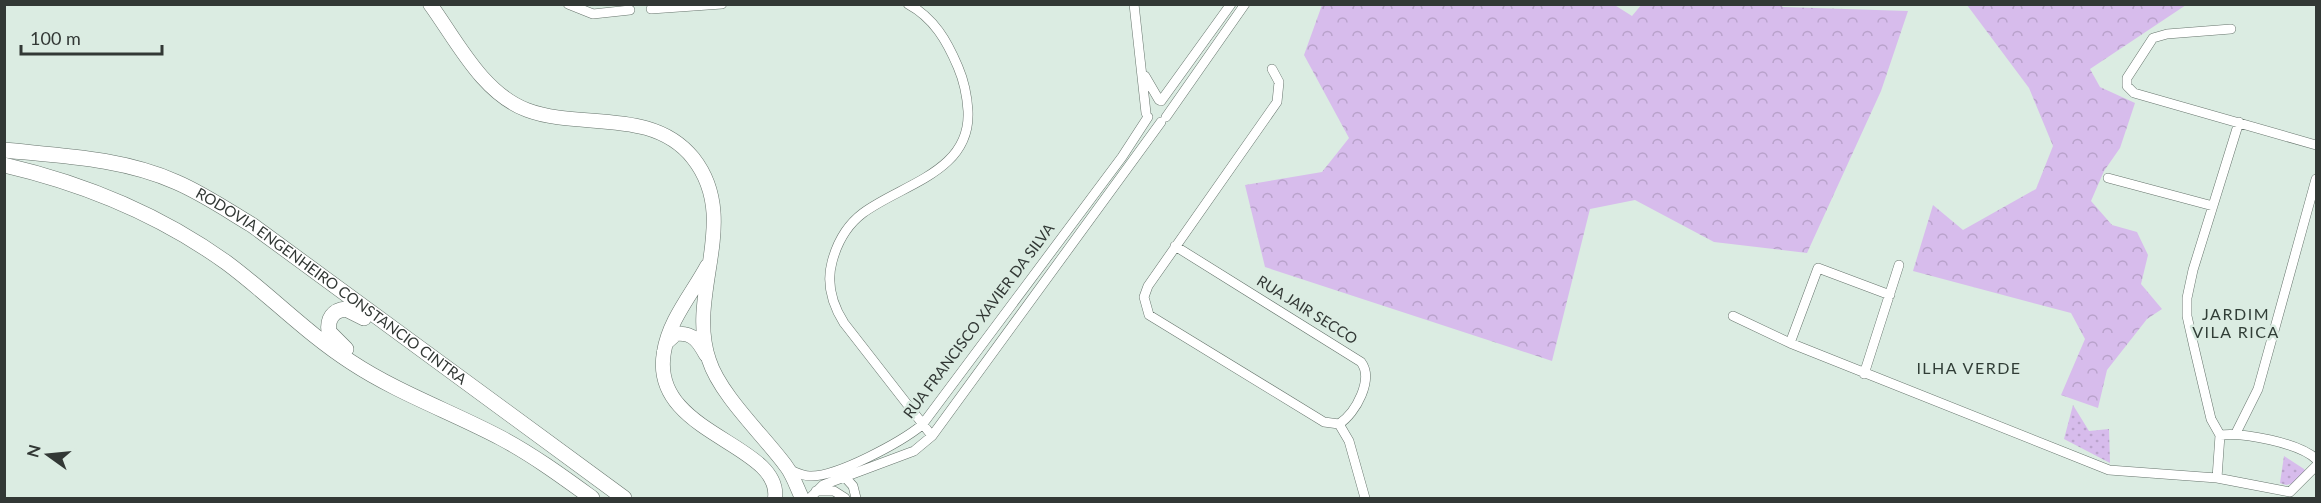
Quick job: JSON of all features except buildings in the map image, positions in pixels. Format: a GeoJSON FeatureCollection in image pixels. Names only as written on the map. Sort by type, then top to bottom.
{"type":"FeatureCollection","features":[{"type":"Feature","properties":{"kind":"main road"},"geometry":{"type":"LineString","coordinates":[[430,4],[482,76],[507,99],[526,110],[634,126],[660,135],[682,148],[703,174],[712,197],[715,231],[704,307],[708,359]]}},
{"type":"Feature","properties":{"kind":"main road","name":"RODOVIA ENGENHEIRO CONSTANCIO CINTRA"},"geometry":{"type":"LineString","coordinates":[[4,150],[121,164],[176,182],[202,195],[252,225],[624,498]]}},
{"type":"Feature","properties":{"kind":"main road"},"geometry":{"type":"LineString","coordinates":[[4,165],[50,175],[106,195],[186,234],[229,265],[320,341],[352,363],[502,438],[550,467],[592,498]]}},
{"type":"Feature","properties":{"kind":"main road"},"geometry":{"type":"LineString","coordinates":[[709,262],[671,326],[666,343],[663,372],[667,388],[688,416],[765,470],[776,490],[775,498]]}},
{"type":"Feature","properties":{"kind":"main road"},"geometry":{"type":"LineString","coordinates":[[532,432],[506,420],[351,310],[342,309],[332,316],[328,324],[332,337],[356,356],[399,381],[513,436],[552,460],[603,498]]}},
{"type":"Feature","properties":{"kind":"main road"},"geometry":{"type":"LineString","coordinates":[[666,343],[676,334],[695,338],[721,384],[788,469],[802,498]]}},
{"type":"Feature","properties":{"kind":"main road"},"geometry":{"type":"LineString","coordinates":[[561,452],[636,498]]}},
{"type":"Feature","properties":{"kind":"street"},"geometry":{"type":"LineString","coordinates":[[568,4],[593,14],[630,10]]}},
{"type":"Feature","properties":{"kind":"street"},"geometry":{"type":"LineString","coordinates":[[908,4],[932,22],[950,48],[963,78],[967,98],[966,129],[960,146],[948,163],[863,213],[844,233],[836,248],[829,284],[836,311],[932,436]]}},
{"type":"Feature","properties":{"kind":"street"},"geometry":{"type":"LineString","coordinates":[[1134,4],[1147,115],[1153,122],[1163,119],[1167,109],[1142,71]]}},
{"type":"Feature","properties":{"kind":"street"},"geometry":{"type":"LineString","coordinates":[[1147,115],[1149,104],[1160,101],[1231,4]]}},
{"type":"Feature","properties":{"kind":"street","name":"RUA FRANCISCO XAVIER DA SILVA"},"geometry":{"type":"LineString","coordinates":[[813,495],[845,477],[914,451],[932,436],[1245,4]]}},
{"type":"Feature","properties":{"kind":"street"},"geometry":{"type":"LineString","coordinates":[[651,9],[721,5]]}},
{"type":"Feature","properties":{"kind":"street"},"geometry":{"type":"LineString","coordinates":[[2231,29],[2167,34],[2153,38],[2127,78],[2127,86],[2134,93],[2316,145]]}},
{"type":"Feature","properties":{"kind":"street"},"geometry":{"type":"LineString","coordinates":[[1272,69],[1279,82],[1277,102],[1145,291],[1144,303],[1149,315],[1324,422],[1340,424],[1349,441],[1365,498]]}},
{"type":"Feature","properties":{"kind":"street"},"geometry":{"type":"LineString","coordinates":[[1173,83],[1184,90]]}},
{"type":"Feature","properties":{"kind":"street","name":"RUA FRANCISCO XAVIER DA SILVA"},"geometry":{"type":"LineString","coordinates":[[788,469],[808,476],[835,470],[886,450],[922,425],[1122,157],[1147,115]]}},
{"type":"Feature","properties":{"kind":"street"},"geometry":{"type":"LineString","coordinates":[[2217,478],[2220,435],[2211,419],[2187,316],[2187,298],[2193,270],[2239,122]]}},
{"type":"Feature","properties":{"kind":"street"},"geometry":{"type":"LineString","coordinates":[[2108,178],[2212,206]]}},
{"type":"Feature","properties":{"kind":"street"},"geometry":{"type":"LineString","coordinates":[[2236,433],[2258,389],[2316,179]]}},
{"type":"Feature","properties":{"kind":"street","name":"RUA JAIR SECCO"},"geometry":{"type":"LineString","coordinates":[[1175,246],[1361,362],[1367,373],[1365,386],[1347,417],[1340,424]]}},
{"type":"Feature","properties":{"kind":"street"},"geometry":{"type":"LineString","coordinates":[[1864,374],[1899,265]]}},
{"type":"Feature","properties":{"kind":"street"},"geometry":{"type":"LineString","coordinates":[[1790,343],[1818,268],[1890,296]]}},
{"type":"Feature","properties":{"kind":"street"},"geometry":{"type":"LineString","coordinates":[[1733,316],[1864,374],[2109,470],[2217,478],[2291,495],[2316,466]]}},
{"type":"Feature","properties":{"kind":"street"},"geometry":{"type":"LineString","coordinates":[[2220,435],[2236,433],[2296,448],[2316,459]]}},
{"type":"Feature","properties":{"kind":"street"},"geometry":{"type":"LineString","coordinates":[[853,486],[864,469]]}},
{"type":"Feature","properties":{"kind":"street"},"geometry":{"type":"LineString","coordinates":[[835,470],[853,486],[856,498]]}},
{"type":"Feature","properties":{"kind":"street"},"geometry":{"type":"LineString","coordinates":[[813,495],[834,490],[845,498]]}},
{"type":"Feature","properties":{"kind":"green space"},"geometry":{"type":"Polygon","coordinates":[[[1613,4],[1632,16],[1642,4],[1779,4],[1783,7],[1908,11],[1881,91],[1807,253],[1714,242],[1635,200],[1590,209],[1552,361],[1265,267],[1245,185],[1322,172],[1349,138],[1304,55],[1322,5],[1613,4]]]}},
{"type":"Feature","properties":{"kind":"green space"},"geometry":{"type":"Polygon","coordinates":[[[1967,5],[2186,5],[2090,69],[2100,87],[2135,103],[2120,148],[2104,171],[2091,201],[2112,225],[2137,232],[2148,255],[2141,284],[2162,309],[2147,319],[2107,370],[2098,408],[2061,395],[2085,339],[2071,313],[1913,271],[1933,205],[1963,230],[2036,189],[2053,146],[2029,88],[1967,5]]]}},
{"type":"Feature","properties":{"kind":"green space"},"geometry":{"type":"Polygon","coordinates":[[[2073,405],[2089,431],[2109,429],[2110,463],[2064,439],[2073,405]]]}},
{"type":"Feature","properties":{"kind":"green space"},"geometry":{"type":"Polygon","coordinates":[[[2284,456],[2306,472],[2300,482],[2286,485],[2280,483],[2284,456]]]}},
{"type":"Feature","properties":{"kind":"district","name":"JARDIM VILA RICA"},"geometry":{"type":"Point","coordinates":[2236,323]}},
{"type":"Feature","properties":{"kind":"district","name":"ILHA VERDE"},"geometry":{"type":"Point","coordinates":[1969,368]}}]}
